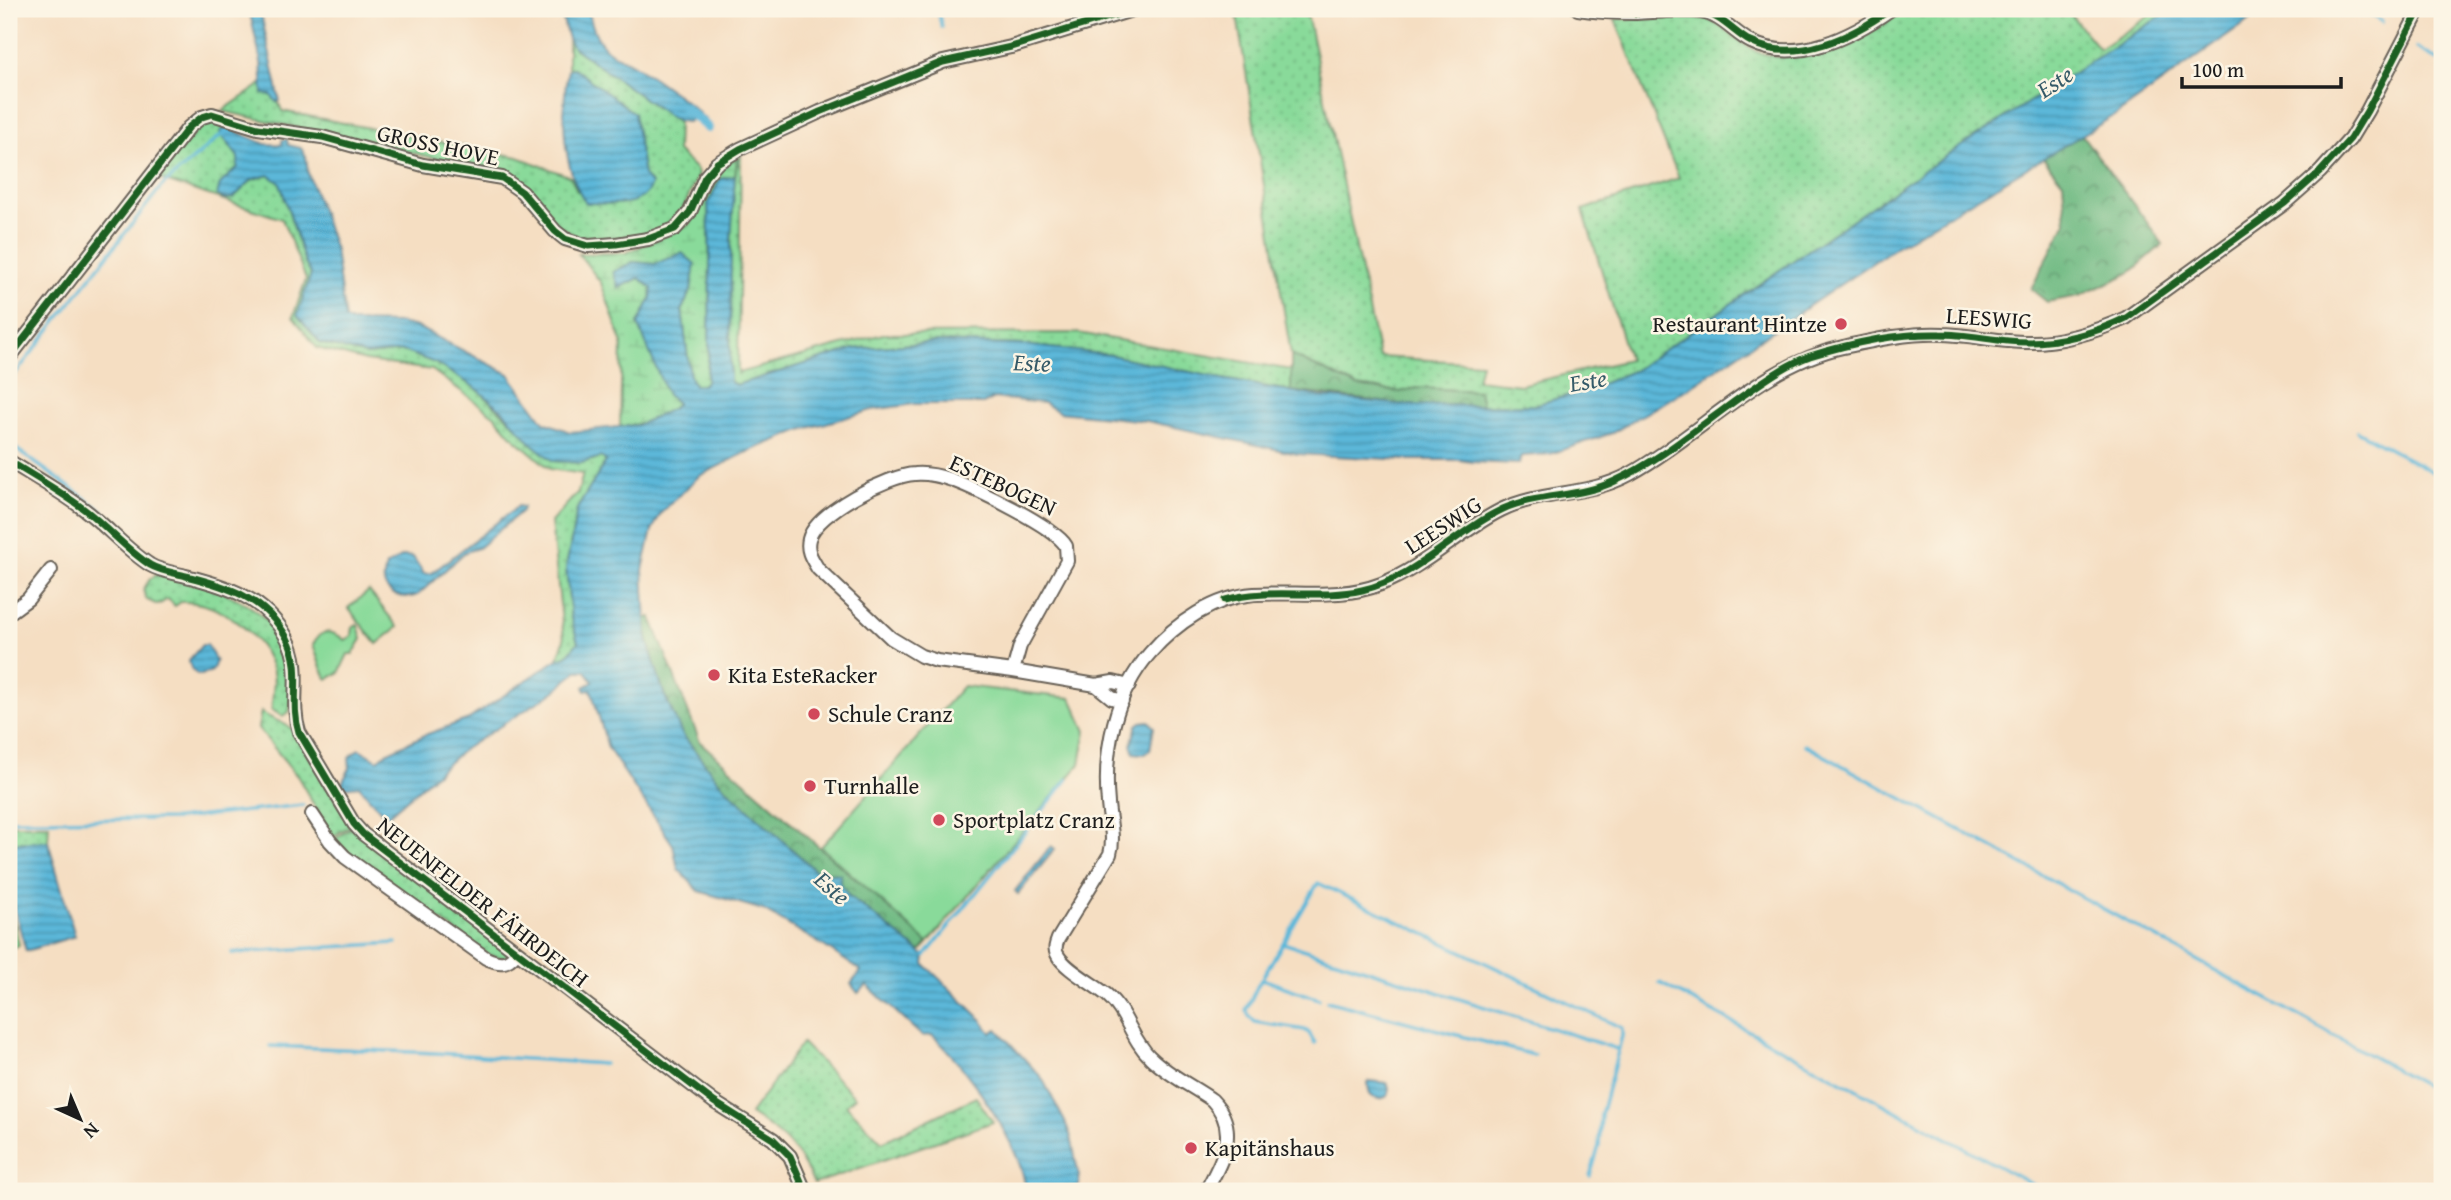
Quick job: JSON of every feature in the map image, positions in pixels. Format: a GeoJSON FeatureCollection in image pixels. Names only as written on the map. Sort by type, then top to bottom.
{"type":"FeatureCollection","features":[{"type":"Feature","properties":{"kind":"street","name":"GROSS HOVE"},"geometry":{"type":"LineString","coordinates":[[9,358],[183,134],[197,119],[206,115],[212,114],[273,131],[322,137],[423,165],[502,178],[517,188],[565,239],[588,246],[616,244],[648,239],[675,229],[690,212],[705,177],[717,163],[740,149],[820,112],[943,62],[1011,47],[1135,9]]}},
{"type":"Feature","properties":{"kind":"street"},"geometry":{"type":"LineString","coordinates":[[1577,9],[1621,13],[1702,12],[1719,19],[1751,42],[1770,48],[1791,49],[1817,46],[1843,37],[1891,9]]}},
{"type":"Feature","properties":{"kind":"street","name":"LEESWIG"},"geometry":{"type":"LineString","coordinates":[[1206,1191],[1226,1146],[1226,1121],[1220,1108],[1151,1058],[1133,1037],[1111,998],[1064,963],[1056,954],[1055,948],[1107,860],[1112,846],[1108,757],[1114,725],[1129,686],[1150,653],[1178,626],[1225,600],[1253,594],[1343,593],[1363,590],[1383,583],[1425,561],[1501,510],[1533,499],[1587,491],[1629,475],[1781,370],[1811,356],[1840,348],[1942,333],[2030,342],[2053,341],[2077,336],[2116,322],[2152,300],[2253,227],[2320,172],[2350,139],[2420,9]]}},
{"type":"Feature","properties":{"kind":"street","name":"NEUENFELDER FÄHRDEICH"},"geometry":{"type":"LineString","coordinates":[[9,461],[82,507],[154,568],[223,585],[248,597],[270,615],[286,638],[295,659],[296,720],[299,732],[354,824],[373,844],[714,1102],[774,1139],[790,1156],[805,1191]]}},
{"type":"Feature","properties":{"kind":"street","name":"ESTEBOGEN"},"geometry":{"type":"LineString","coordinates":[[1013,671],[1020,646],[1067,561],[1066,545],[1051,529],[952,480],[917,474],[888,480],[867,491],[826,517],[814,530],[809,538],[808,548],[818,569],[891,638],[906,648],[937,661],[1096,685],[1113,682],[1129,686]]}},
{"type":"Feature","properties":{"kind":"street"},"geometry":{"type":"LineString","coordinates":[[9,613],[28,599],[51,570]]}},
{"type":"Feature","properties":{"kind":"street","name":"ESTEBOGEN"},"geometry":{"type":"LineString","coordinates":[[1096,685],[1112,698],[1122,701]]}},
{"type":"Feature","properties":{"kind":"street","name":"NEUENFELDER FÄHRDEICH"},"geometry":{"type":"LineString","coordinates":[[312,814],[330,841],[345,857],[486,958],[499,964],[510,961],[516,953]]}},
{"type":"Feature","properties":{"kind":"green space"},"geometry":{"type":"Polygon","coordinates":[[[1236,9],[1306,9],[1379,357],[1481,363],[1477,380],[1520,385],[1629,360],[1583,210],[1679,178],[1615,19],[1707,19],[1757,52],[1776,57],[1829,51],[1859,40],[1906,9],[2066,9],[2099,49],[2160,9],[2172,9],[1929,167],[1635,370],[1585,391],[1534,405],[1482,406],[1479,391],[1417,388],[1400,392],[1357,386],[1291,355],[1236,9]]]}},
{"type":"Feature","properties":{"kind":"green space"},"geometry":{"type":"Polygon","coordinates":[[[568,39],[573,47],[678,123],[677,151],[697,170],[698,175],[680,216],[673,224],[657,231],[624,238],[582,239],[556,224],[512,175],[222,111],[269,79],[282,111],[518,157],[571,177],[577,191],[651,184],[644,175],[642,164],[574,68],[568,69],[568,39]]]}},
{"type":"Feature","properties":{"kind":"green space"},"geometry":{"type":"Polygon","coordinates":[[[208,121],[226,127],[220,133],[238,157],[238,167],[220,184],[233,198],[253,179],[270,175],[280,183],[305,263],[311,274],[297,315],[367,355],[403,351],[435,363],[476,388],[553,461],[582,463],[602,457],[606,461],[577,509],[566,568],[571,618],[578,642],[567,656],[558,659],[564,640],[551,522],[578,492],[583,474],[550,469],[514,438],[495,416],[432,370],[366,361],[317,348],[293,317],[306,279],[282,219],[156,178],[208,121]]]}},
{"type":"Feature","properties":{"kind":"green space"},"geometry":{"type":"Polygon","coordinates":[[[2082,135],[2163,244],[2130,273],[2079,296],[2047,302],[2031,289],[2066,222],[2063,182],[2043,158],[2082,135]]]}},
{"type":"Feature","properties":{"kind":"green space"},"geometry":{"type":"Polygon","coordinates":[[[741,153],[738,373],[883,334],[1078,333],[1292,370],[1291,391],[1111,355],[1025,345],[937,342],[854,349],[736,385],[730,382],[731,259],[734,190],[741,153]]]}},
{"type":"Feature","properties":{"kind":"green space"},"geometry":{"type":"Polygon","coordinates":[[[737,158],[735,176],[720,179],[708,204],[709,352],[706,382],[694,385],[690,376],[682,309],[691,291],[682,253],[655,264],[633,262],[639,277],[652,288],[651,298],[638,324],[677,403],[659,417],[620,427],[622,342],[601,283],[579,254],[626,253],[689,225],[714,171],[737,158]]]}},
{"type":"Feature","properties":{"kind":"green space"},"geometry":{"type":"Polygon","coordinates":[[[1291,355],[1357,386],[1400,392],[1417,388],[1479,391],[1482,406],[1408,405],[1291,391],[1291,355]]]}},
{"type":"Feature","properties":{"kind":"green space"},"geometry":{"type":"Polygon","coordinates":[[[160,573],[227,594],[247,604],[264,618],[278,634],[287,655],[291,701],[289,712],[282,716],[272,710],[274,677],[268,658],[250,633],[238,622],[210,607],[195,603],[181,602],[175,606],[168,599],[158,605],[147,600],[143,590],[150,579],[160,573]]]}},
{"type":"Feature","properties":{"kind":"green space"},"geometry":{"type":"Polygon","coordinates":[[[369,591],[398,627],[377,644],[348,608],[369,591]]]}},
{"type":"Feature","properties":{"kind":"green space"},"geometry":{"type":"Polygon","coordinates":[[[651,617],[700,742],[928,943],[920,952],[849,896],[840,883],[818,874],[720,783],[682,734],[664,694],[647,639],[646,618],[651,617]]]}},
{"type":"Feature","properties":{"kind":"green space"},"geometry":{"type":"Polygon","coordinates":[[[358,625],[362,639],[353,654],[348,654],[339,673],[328,679],[313,645],[316,639],[327,632],[345,640],[352,636],[353,627],[358,625]]]}},
{"type":"Feature","properties":{"kind":"green space","name":"Sportplatz Cranz"},"geometry":{"type":"Polygon","coordinates":[[[963,686],[1071,698],[1086,731],[1080,764],[928,943],[821,847],[963,686]]]}},
{"type":"Feature","properties":{"kind":"green space"},"geometry":{"type":"Polygon","coordinates":[[[261,712],[294,731],[351,825],[332,837],[298,777],[258,728],[261,712]]]}},
{"type":"Feature","properties":{"kind":"green space"},"geometry":{"type":"Polygon","coordinates":[[[10,825],[49,825],[48,841],[9,843],[10,825]]]}},
{"type":"Feature","properties":{"kind":"green space"},"geometry":{"type":"Polygon","coordinates":[[[352,827],[507,950],[508,954],[504,958],[489,955],[359,862],[334,840],[352,827]]]}},
{"type":"Feature","properties":{"kind":"green space"},"geometry":{"type":"Polygon","coordinates":[[[9,900],[19,945],[9,949],[9,900]]]}},
{"type":"Feature","properties":{"kind":"green space"},"geometry":{"type":"Polygon","coordinates":[[[802,1043],[855,1097],[846,1105],[882,1142],[976,1097],[993,1122],[814,1184],[788,1143],[750,1114],[802,1043]]]}},
{"type":"Feature","properties":{"kind":"water"},"geometry":{"type":"Polygon","coordinates":[[[249,9],[260,9],[280,101],[276,102],[271,95],[263,94],[261,62],[249,9]]]}},
{"type":"Feature","properties":{"kind":"water"},"geometry":{"type":"Polygon","coordinates":[[[560,9],[588,9],[595,32],[605,48],[675,93],[711,127],[708,128],[694,114],[688,122],[670,117],[573,47],[568,39],[560,9]]]}},
{"type":"Feature","properties":{"kind":"water","name":"Este"},"geometry":{"type":"Polygon","coordinates":[[[2172,9],[2265,9],[2122,111],[1897,246],[1690,387],[1612,433],[1550,454],[1521,456],[1519,464],[1298,454],[1147,421],[1059,412],[1044,403],[994,398],[983,404],[914,404],[872,410],[801,430],[747,452],[699,476],[661,513],[652,530],[643,570],[647,639],[664,694],[682,734],[720,783],[818,873],[840,874],[840,883],[849,896],[925,956],[924,964],[981,1019],[991,1033],[997,1029],[1042,1078],[1071,1137],[1079,1176],[1079,1191],[1026,1191],[1014,1152],[976,1086],[946,1048],[932,1035],[922,1036],[867,985],[858,993],[851,984],[861,971],[763,910],[699,891],[678,869],[673,845],[608,748],[591,689],[586,691],[584,687],[593,682],[586,671],[577,671],[555,691],[463,750],[386,817],[359,786],[343,788],[341,785],[350,768],[349,757],[359,749],[378,760],[388,752],[425,735],[469,719],[558,659],[567,656],[578,642],[571,618],[566,568],[577,509],[606,461],[601,457],[582,463],[553,461],[532,444],[503,411],[476,388],[435,363],[403,351],[367,355],[320,343],[297,315],[311,274],[305,263],[280,183],[269,175],[253,179],[233,198],[224,199],[217,195],[220,184],[238,167],[238,157],[220,132],[226,127],[265,144],[282,145],[282,140],[287,139],[288,145],[301,148],[335,250],[345,319],[351,322],[400,323],[417,327],[509,374],[544,422],[570,432],[638,425],[673,408],[677,403],[667,395],[638,324],[651,298],[652,288],[639,278],[619,288],[613,272],[633,262],[655,264],[682,253],[695,264],[691,291],[682,309],[690,376],[694,385],[706,382],[709,352],[708,204],[720,179],[735,176],[731,242],[730,382],[736,385],[854,349],[937,342],[1025,345],[1111,355],[1322,397],[1408,405],[1534,405],[1585,391],[1635,370],[1929,167],[2172,9]]]}},
{"type":"Feature","properties":{"kind":"water"},"geometry":{"type":"Polygon","coordinates":[[[574,68],[634,113],[644,175],[651,184],[641,198],[614,204],[586,203],[578,189],[567,156],[564,120],[568,69],[574,68]]]}},
{"type":"Feature","properties":{"kind":"water"},"geometry":{"type":"Polygon","coordinates":[[[518,506],[523,507],[522,511],[478,548],[465,552],[419,594],[399,596],[386,588],[386,566],[403,556],[413,557],[424,574],[432,573],[518,506]]]}},
{"type":"Feature","properties":{"kind":"water"},"geometry":{"type":"Polygon","coordinates":[[[202,645],[207,645],[216,661],[212,671],[201,675],[192,670],[189,660],[202,645]]]}},
{"type":"Feature","properties":{"kind":"water"},"geometry":{"type":"Polygon","coordinates":[[[1149,721],[1154,727],[1150,750],[1144,754],[1134,753],[1131,745],[1137,725],[1149,721]]]}},
{"type":"Feature","properties":{"kind":"water"},"geometry":{"type":"Polygon","coordinates":[[[48,841],[75,936],[26,951],[9,889],[9,843],[48,841]]]}},
{"type":"Feature","properties":{"kind":"water"},"geometry":{"type":"Polygon","coordinates":[[[1051,846],[1055,849],[1018,894],[1015,891],[1051,846]]]}},
{"type":"Feature","properties":{"kind":"water"},"geometry":{"type":"Polygon","coordinates":[[[1368,1082],[1386,1083],[1389,1088],[1388,1096],[1380,1099],[1371,1096],[1368,1082]]]}},
{"type":"Feature","properties":{"kind":"waterway"},"geometry":{"type":"LineString","coordinates":[[937,9],[942,27]]}},
{"type":"Feature","properties":{"kind":"waterway"},"geometry":{"type":"LineString","coordinates":[[2361,9],[2382,22]]}},
{"type":"Feature","properties":{"kind":"waterway"},"geometry":{"type":"LineString","coordinates":[[2417,48],[2442,62]]}},
{"type":"Feature","properties":{"kind":"waterway"},"geometry":{"type":"LineString","coordinates":[[684,107],[708,128]]}},
{"type":"Feature","properties":{"kind":"waterway"},"geometry":{"type":"LineString","coordinates":[[9,382],[161,187],[221,135],[224,136]]}},
{"type":"Feature","properties":{"kind":"waterway"},"geometry":{"type":"LineString","coordinates":[[2357,431],[2442,477]]}},
{"type":"Feature","properties":{"kind":"waterway"},"geometry":{"type":"LineString","coordinates":[[9,444],[103,511]]}},
{"type":"Feature","properties":{"kind":"waterway"},"geometry":{"type":"LineString","coordinates":[[1805,745],[2442,1095]]}},
{"type":"Feature","properties":{"kind":"waterway"},"geometry":{"type":"LineString","coordinates":[[925,956],[1068,779]]}},
{"type":"Feature","properties":{"kind":"waterway"},"geometry":{"type":"LineString","coordinates":[[9,820],[177,819],[303,805]]}},
{"type":"Feature","properties":{"kind":"waterway"},"geometry":{"type":"LineString","coordinates":[[1283,943],[1318,883],[1622,1028],[1601,1115],[1599,1146],[1590,1176]]}},
{"type":"Feature","properties":{"kind":"waterway"},"geometry":{"type":"LineString","coordinates":[[232,953],[396,943]]}},
{"type":"Feature","properties":{"kind":"waterway"},"geometry":{"type":"LineString","coordinates":[[1315,1043],[1305,1030],[1255,1022],[1246,1010],[1283,943],[1617,1049]]}},
{"type":"Feature","properties":{"kind":"waterway"},"geometry":{"type":"LineString","coordinates":[[1262,979],[1319,999]]}},
{"type":"Feature","properties":{"kind":"waterway"},"geometry":{"type":"LineString","coordinates":[[1660,983],[2044,1191]]}},
{"type":"Feature","properties":{"kind":"waterway"},"geometry":{"type":"LineString","coordinates":[[1327,1001],[1534,1055]]}},
{"type":"Feature","properties":{"kind":"waterway"},"geometry":{"type":"LineString","coordinates":[[270,1046],[604,1064]]}},
{"type":"Feature","properties":{"kind":"waterway"},"geometry":{"type":"LineString","coordinates":[[1361,1188],[1393,1191]]}},
{"type":"Feature","properties":{"kind":"cycle path"},"geometry":{"type":"LineString","coordinates":[[9,358],[189,127],[202,117],[212,114],[258,128],[322,137],[423,165],[502,178],[522,192],[565,239],[588,246],[616,244],[648,239],[675,229],[690,212],[705,177],[717,163],[740,149],[820,112],[943,62],[1011,47],[1135,9]]}},
{"type":"Feature","properties":{"kind":"cycle path"},"geometry":{"type":"LineString","coordinates":[[1578,9],[1621,13],[1701,12],[1721,20],[1751,42],[1787,50],[1805,49],[1842,37],[1891,9]]}},
{"type":"Feature","properties":{"kind":"cycle path"},"geometry":{"type":"LineString","coordinates":[[1225,600],[1259,594],[1345,593],[1382,584],[1400,576],[1503,509],[1531,500],[1588,490],[1632,473],[1665,453],[1767,379],[1810,356],[1875,340],[1924,334],[2039,342],[2098,330],[2126,318],[2285,203],[2320,172],[2350,139],[2420,9]]}},
{"type":"Feature","properties":{"kind":"cycle path"},"geometry":{"type":"LineString","coordinates":[[9,461],[81,507],[150,565],[230,589],[268,613],[278,624],[292,650],[299,732],[354,824],[363,834],[714,1102],[773,1139],[790,1156],[805,1191]]}},
{"type":"Feature","properties":{"kind":"place","name":"Restaurant Hintze"},"geometry":{"type":"Point","coordinates":[1841,324]}},
{"type":"Feature","properties":{"kind":"place","name":"Kita EsteRacker"},"geometry":{"type":"Point","coordinates":[714,675]}},
{"type":"Feature","properties":{"kind":"place","name":"Schule Cranz"},"geometry":{"type":"Point","coordinates":[814,714]}},
{"type":"Feature","properties":{"kind":"place","name":"Turnhalle"},"geometry":{"type":"Point","coordinates":[810,786]}},
{"type":"Feature","properties":{"kind":"place","name":"Sportplatz Cranz"},"geometry":{"type":"Point","coordinates":[939,820]}},
{"type":"Feature","properties":{"kind":"place","name":"Kapitänshaus"},"geometry":{"type":"Point","coordinates":[1191,1148]}}]}
